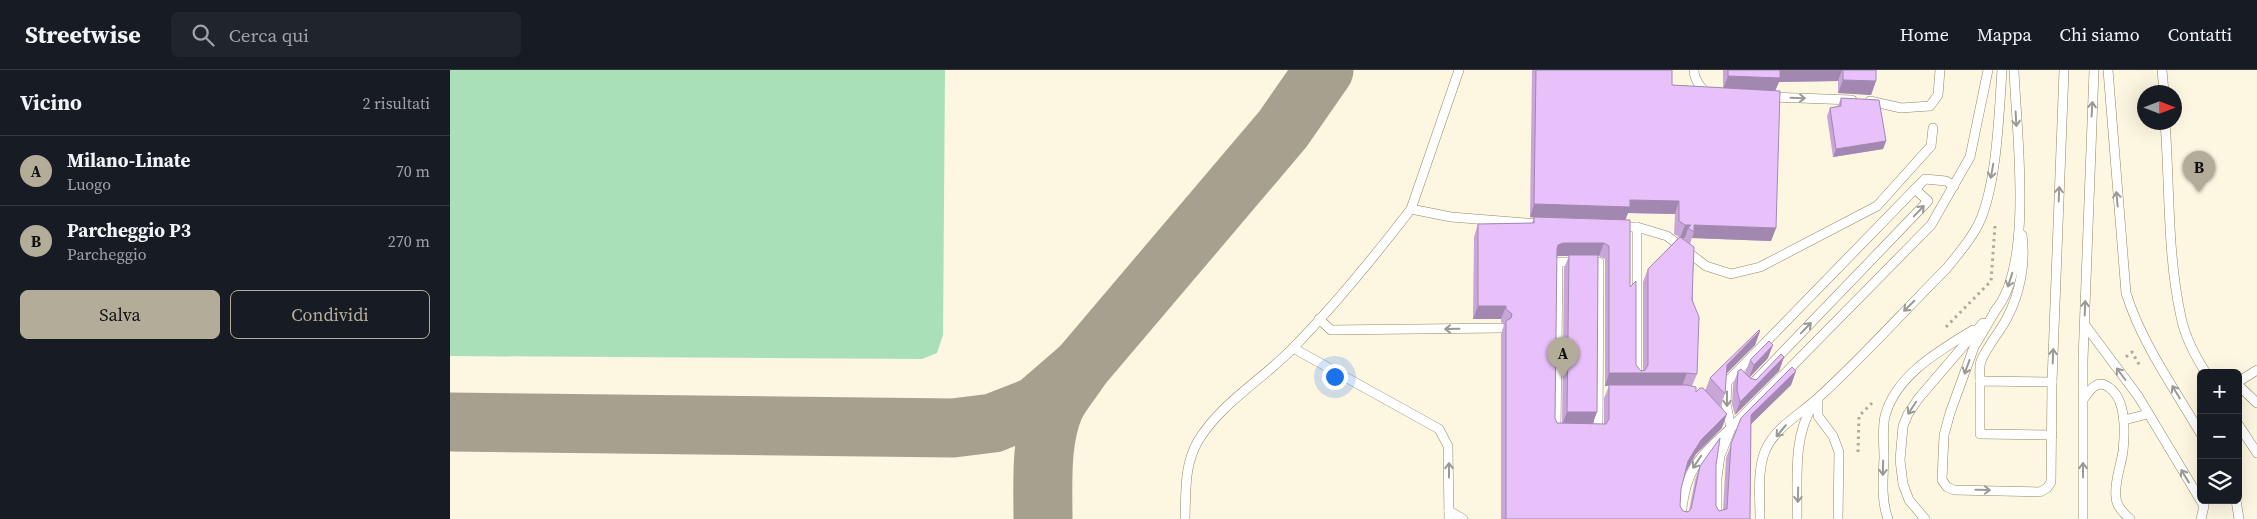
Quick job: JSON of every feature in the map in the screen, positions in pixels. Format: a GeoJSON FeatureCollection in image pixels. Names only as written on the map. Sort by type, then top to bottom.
{"type":"FeatureCollection","features":[{"type":"Feature","properties":{"kind":"lane"},"geometry":{"type":"LineString","coordinates":[[1185,519],[1186,472],[1197,442],[1215,417],[1293,348],[1368,264],[1411,209],[1459,70]]}},
{"type":"Feature","properties":{"kind":"lane"},"geometry":{"type":"LineString","coordinates":[[1694,70],[1694,77],[1706,92],[1715,94]]}},
{"type":"Feature","properties":{"kind":"lane"},"geometry":{"type":"LineString","coordinates":[[1762,97],[1877,101],[1901,108],[1930,106],[1938,95],[1940,70]]}},
{"type":"Feature","properties":{"kind":"lane"},"geometry":{"type":"LineString","coordinates":[[1681,519],[1687,480],[1702,454],[1731,428],[1931,225],[1970,158],[1988,70]]}},
{"type":"Feature","properties":{"kind":"lane"},"geometry":{"type":"LineString","coordinates":[[1760,519],[1761,471],[1765,452],[1789,421],[1818,399],[1946,268],[1965,247],[1979,224],[1987,198],[1994,158],[2002,70]]}},
{"type":"Feature","properties":{"kind":"lane"},"geometry":{"type":"LineString","coordinates":[[2014,70],[2021,225],[2024,250],[2022,271],[2016,296],[2007,318],[1981,362],[1980,434],[2052,435]]}},
{"type":"Feature","properties":{"kind":"lane"},"geometry":{"type":"LineString","coordinates":[[2021,225],[2014,267],[2007,291],[1974,347],[1944,435],[1942,480],[1947,487],[1954,490],[2040,492],[2047,488],[2051,482],[2052,382],[2064,70]]}},
{"type":"Feature","properties":{"kind":"lane"},"geometry":{"type":"LineString","coordinates":[[2083,519],[2085,325],[2094,70]]}},
{"type":"Feature","properties":{"kind":"lane"},"geometry":{"type":"LineString","coordinates":[[2108,70],[2126,293],[2134,317],[2148,345],[2197,427]]}},
{"type":"Feature","properties":{"kind":"lane"},"geometry":{"type":"LineString","coordinates":[[2162,70],[2163,85]]}},
{"type":"Feature","properties":{"kind":"lane"},"geometry":{"type":"LineString","coordinates":[[1609,227],[1637,227],[1667,236],[1706,266],[1731,274],[1760,267],[1877,206],[1931,146],[1933,128]]}},
{"type":"Feature","properties":{"kind":"lane"},"geometry":{"type":"LineString","coordinates":[[2166,130],[2174,264],[2181,318],[2190,344],[2205,369]]}},
{"type":"Feature","properties":{"kind":"lane"},"geometry":{"type":"LineString","coordinates":[[1717,519],[1717,478],[1720,456],[1731,428],[1726,404],[1727,382],[1925,179],[1946,181],[1954,186]]}},
{"type":"Feature","properties":{"kind":"lane"},"geometry":{"type":"LineString","coordinates":[[1736,373],[1749,387],[1928,201],[1916,189]]}},
{"type":"Feature","properties":{"kind":"lane"},"geometry":{"type":"LineString","coordinates":[[1411,209],[1451,217],[1554,226]]}},
{"type":"Feature","properties":{"kind":"lane"},"geometry":{"type":"LineString","coordinates":[[1637,227],[1637,378]]}},
{"type":"Feature","properties":{"kind":"lane"},"geometry":{"type":"LineString","coordinates":[[1558,262],[1599,262],[1603,392],[1598,432],[1556,431],[1558,262]]}},
{"type":"Feature","properties":{"kind":"lane"},"geometry":{"type":"LineString","coordinates":[[1925,519],[1909,500],[1903,484],[1900,460],[1903,426],[1918,399],[1997,308]]}},
{"type":"Feature","properties":{"kind":"lane"},"geometry":{"type":"LineString","coordinates":[[1319,319],[1332,330],[1501,328]]}},
{"type":"Feature","properties":{"kind":"lane"},"geometry":{"type":"LineString","coordinates":[[1888,519],[1883,486],[1884,419],[1890,402],[1915,370],[1941,350],[1982,325]]}},
{"type":"Feature","properties":{"kind":"lane"},"geometry":{"type":"LineString","coordinates":[[2085,325],[2138,396],[2204,506],[2202,519]]}},
{"type":"Feature","properties":{"kind":"lane"},"geometry":{"type":"LineString","coordinates":[[1293,348],[1439,429],[1448,446],[1449,515],[1463,519]]}},
{"type":"Feature","properties":{"kind":"lane"},"geometry":{"type":"LineString","coordinates":[[2242,380],[2257,370]]}},
{"type":"Feature","properties":{"kind":"lane"},"geometry":{"type":"LineString","coordinates":[[1980,380],[2052,382]]}},
{"type":"Feature","properties":{"kind":"lane"},"geometry":{"type":"LineString","coordinates":[[2084,398],[2093,387],[2105,385],[2118,398],[2124,420],[2123,451],[2116,487],[2116,499],[2120,508],[2130,519]]}},
{"type":"Feature","properties":{"kind":"lane"},"geometry":{"type":"LineString","coordinates":[[2242,387],[2257,404]]}},
{"type":"Feature","properties":{"kind":"lane"},"geometry":{"type":"LineString","coordinates":[[1797,519],[1800,432],[1805,418],[1818,399]]}},
{"type":"Feature","properties":{"kind":"lane"},"geometry":{"type":"LineString","coordinates":[[1818,399],[1818,416],[1832,436],[1839,452],[1838,519]]}},
{"type":"Feature","properties":{"kind":"lane"},"geometry":{"type":"LineString","coordinates":[[2124,420],[2148,414]]}},
{"type":"Feature","properties":{"kind":"lane"},"geometry":{"type":"LineString","coordinates":[[1719,415],[1731,428]]}},
{"type":"Feature","properties":{"kind":"lane"},"geometry":{"type":"LineString","coordinates":[[2242,430],[2257,453]]}},
{"type":"Feature","properties":{"kind":"lane"},"geometry":{"type":"LineString","coordinates":[[2237,504],[2239,519]]}},
{"type":"Feature","properties":{"kind":"green space"},"geometry":{"type":"Polygon","coordinates":[[[450,70],[945,70],[943,335],[937,353],[922,359],[450,356],[450,70]]]}},
{"type":"Feature","properties":{"kind":"building"},"geometry":{"type":"Polygon","coordinates":[[[1536,70],[1672,70],[1672,85],[1780,91],[1776,228],[1694,225],[1694,232],[1688,228],[1691,225],[1685,225],[1679,221],[1679,201],[1630,200],[1630,207],[1534,204],[1536,70]]]}},
{"type":"Feature","properties":{"kind":"building"},"geometry":{"type":"Polygon","coordinates":[[[1728,70],[1780,70],[1780,78],[1728,76],[1728,70]]]}},
{"type":"Feature","properties":{"kind":"building"},"geometry":{"type":"Polygon","coordinates":[[[1843,70],[1876,70],[1876,81],[1843,80],[1843,70]]]}},
{"type":"Feature","properties":{"kind":"building"},"geometry":{"type":"Polygon","coordinates":[[[1841,98],[1879,100],[1886,141],[1836,149],[1830,108],[1841,106],[1841,98]]]}},
{"type":"Feature","properties":{"kind":"building"},"geometry":{"type":"Polygon","coordinates":[[[1534,217],[1630,220],[1630,287],[1636,281],[1636,365],[1641,371],[1645,370],[1648,365],[1648,269],[1680,237],[1694,247],[1692,300],[1699,317],[1697,374],[1609,373],[1609,246],[1604,243],[1563,243],[1558,245],[1557,249],[1555,418],[1557,423],[1606,424],[1609,419],[1609,385],[1686,385],[1696,387],[1696,392],[1703,388],[1727,414],[1701,440],[1688,461],[1681,489],[1680,506],[1683,511],[1688,512],[1691,509],[1700,466],[1720,438],[1716,465],[1716,506],[1719,511],[1727,509],[1731,444],[1741,418],[1792,367],[1796,371],[1751,415],[1750,519],[1506,519],[1506,321],[1511,318],[1512,314],[1506,309],[1506,306],[1478,306],[1478,224],[1534,223],[1534,217]]]}},
{"type":"Feature","properties":{"kind":"building"},"geometry":{"type":"Polygon","coordinates":[[[1569,255],[1598,255],[1597,412],[1567,412],[1569,255]]]}},
{"type":"Feature","properties":{"kind":"building"},"geometry":{"type":"Polygon","coordinates":[[[1759,330],[1727,365],[1725,394],[1710,378],[1759,330]]]}},
{"type":"Feature","properties":{"kind":"building"},"geometry":{"type":"Polygon","coordinates":[[[1769,341],[1773,345],[1754,365],[1750,360],[1769,341]]]}},
{"type":"Feature","properties":{"kind":"building"},"geometry":{"type":"Polygon","coordinates":[[[1781,354],[1784,357],[1740,402],[1737,390],[1738,371],[1741,369],[1750,378],[1756,380],[1781,354]]]}},
{"type":"Feature","properties":{"kind":"taxiway"},"geometry":{"type":"LineString","coordinates":[[1043,519],[1043,477],[1047,433],[1050,419],[1061,396],[1081,367],[1283,129],[1324,70]]}},
{"type":"Feature","properties":{"kind":"taxiway"},"geometry":{"type":"LineString","coordinates":[[450,422],[953,428],[993,423],[1036,406],[1081,367]]}},
{"type":"Feature","properties":{"kind":"place","name":"Parcheggio P3"},"geometry":{"type":"Point","coordinates":[2199,192]}},
{"type":"Feature","properties":{"kind":"place","name":"Milano-Linate"},"geometry":{"type":"Point","coordinates":[1563,378]}}]}
